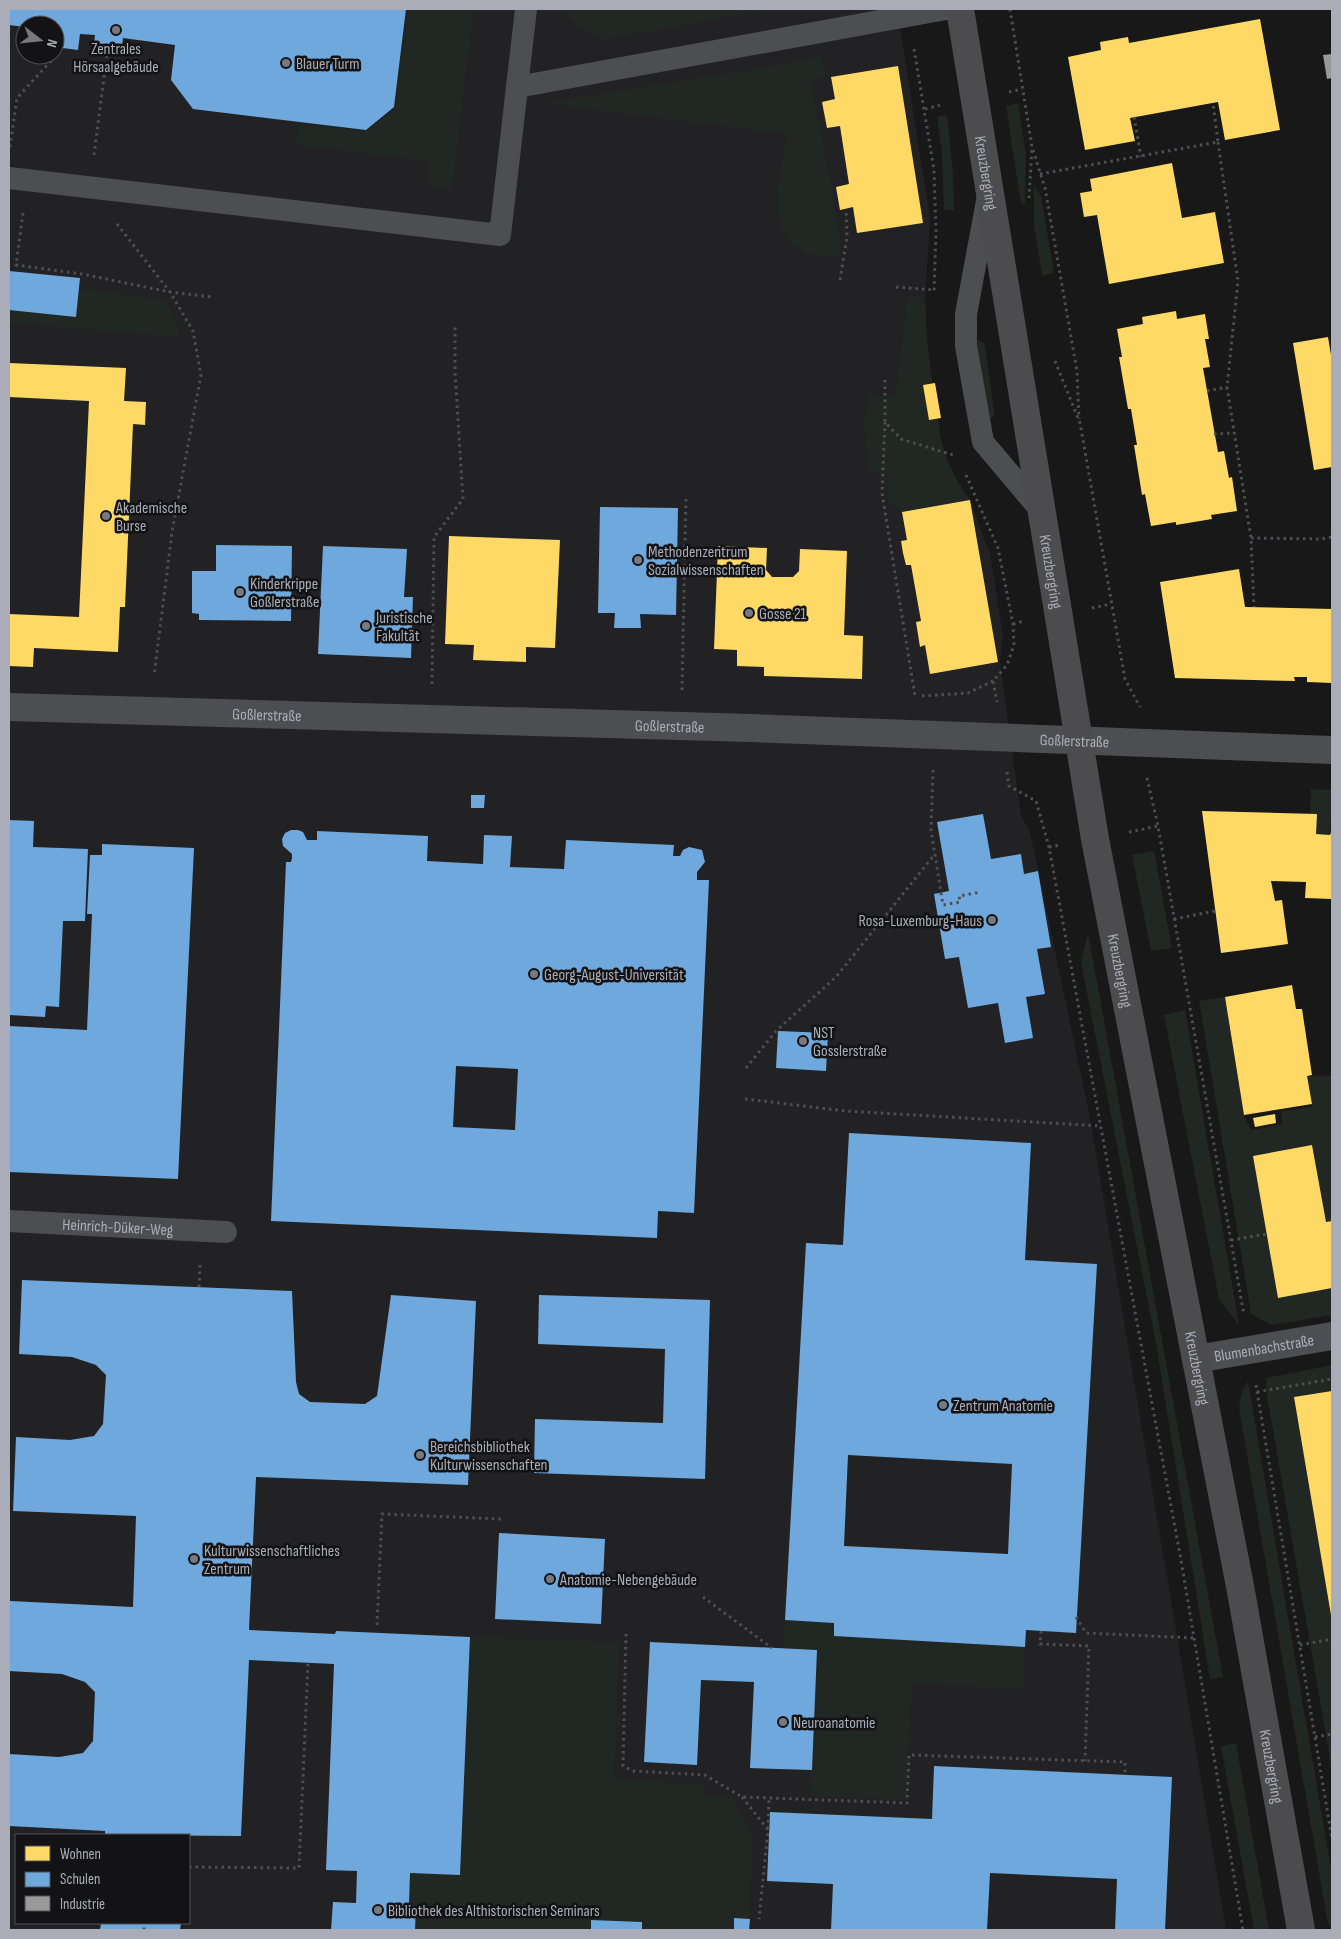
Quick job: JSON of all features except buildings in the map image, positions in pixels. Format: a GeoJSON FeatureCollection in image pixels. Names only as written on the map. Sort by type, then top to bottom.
{"type":"FeatureCollection","features":[{"type":"Feature","properties":{"kind":"street","name":"Kreuzbergring"},"geometry":{"type":"LineString","coordinates":[[960,9],[1080,741],[1124,995],[1240,1586],[1301,1930]]}},
{"type":"Feature","properties":{"kind":"street","name":"Goßlerstraße"},"geometry":{"type":"LineString","coordinates":[[9,707],[935,735],[1332,750]]}},
{"type":"Feature","properties":{"kind":"street","name":"Blumenbachstraße"},"geometry":{"type":"LineString","coordinates":[[1196,1359],[1332,1336]]}},
{"type":"Feature","properties":{"kind":"lane"},"geometry":{"type":"LineString","coordinates":[[18,179],[500,235],[526,9]]}},
{"type":"Feature","properties":{"kind":"lane"},"geometry":{"type":"LineString","coordinates":[[516,87],[946,9]]}},
{"type":"Feature","properties":{"kind":"lane"},"geometry":{"type":"LineString","coordinates":[[989,193],[966,314],[966,346],[983,442],[1042,512]]}},
{"type":"Feature","properties":{"kind":"lane","name":"Heinrich-Düker-Weg"},"geometry":{"type":"LineString","coordinates":[[9,1221],[226,1232]]}},
{"type":"Feature","properties":{"kind":"path"},"geometry":{"type":"LineString","coordinates":[[1010,9],[1032,148],[1040,174],[1077,370],[1080,422],[1125,679],[1140,706],[1146,775],[1174,919],[1231,1240],[1332,1838]]}},
{"type":"Feature","properties":{"kind":"path"},"geometry":{"type":"LineString","coordinates":[[909,17],[934,170],[936,231],[934,300]]}},
{"type":"Feature","properties":{"kind":"path"},"geometry":{"type":"LineString","coordinates":[[10,149],[17,98],[47,65]]}},
{"type":"Feature","properties":{"kind":"path"},"geometry":{"type":"LineString","coordinates":[[1213,103],[1238,281],[1227,387],[1251,538],[1254,607]]}},
{"type":"Feature","properties":{"kind":"path"},"geometry":{"type":"LineString","coordinates":[[1134,117],[1141,156]]}},
{"type":"Feature","properties":{"kind":"path"},"geometry":{"type":"LineString","coordinates":[[1040,174],[1218,142]]}},
{"type":"Feature","properties":{"kind":"path"},"geometry":{"type":"LineString","coordinates":[[1028,200],[1032,148]]}},
{"type":"Feature","properties":{"kind":"path"},"geometry":{"type":"LineString","coordinates":[[18,179],[16,265],[82,274],[170,292],[213,297]]}},
{"type":"Feature","properties":{"kind":"path"},"geometry":{"type":"LineString","coordinates":[[840,280],[847,237],[846,209]]}},
{"type":"Feature","properties":{"kind":"path"},"geometry":{"type":"LineString","coordinates":[[896,287],[934,290]]}},
{"type":"Feature","properties":{"kind":"path"},"geometry":{"type":"LineString","coordinates":[[154,712],[153,677],[172,532],[201,375],[193,330],[170,292]]}},
{"type":"Feature","properties":{"kind":"path"},"geometry":{"type":"LineString","coordinates":[[431,721],[434,537],[463,499],[455,372],[456,327]]}},
{"type":"Feature","properties":{"kind":"path"},"geometry":{"type":"LineString","coordinates":[[1053,355],[1080,422]]}},
{"type":"Feature","properties":{"kind":"path"},"geometry":{"type":"LineString","coordinates":[[885,380],[882,493],[915,696]]}},
{"type":"Feature","properties":{"kind":"path"},"geometry":{"type":"LineString","coordinates":[[1207,391],[1227,387]]}},
{"type":"Feature","properties":{"kind":"path"},"geometry":{"type":"LineString","coordinates":[[885,422],[901,439],[958,457],[956,448]]}},
{"type":"Feature","properties":{"kind":"path"},"geometry":{"type":"LineString","coordinates":[[1214,434],[1234,432]]}},
{"type":"Feature","properties":{"kind":"path"},"geometry":{"type":"LineString","coordinates":[[962,466],[998,548],[1013,624],[1014,645],[1007,665],[993,681],[1009,786],[1036,801],[1049,847],[1194,1638],[1243,1930]]}},
{"type":"Feature","properties":{"kind":"path"},"geometry":{"type":"LineString","coordinates":[[682,727],[686,496]]}},
{"type":"Feature","properties":{"kind":"path"},"geometry":{"type":"LineString","coordinates":[[1251,538],[1320,539],[1332,537]]}},
{"type":"Feature","properties":{"kind":"path"},"geometry":{"type":"LineString","coordinates":[[935,735],[931,830],[943,905],[960,902],[959,896],[981,892]]}},
{"type":"Feature","properties":{"kind":"path"},"geometry":{"type":"LineString","coordinates":[[746,1068],[777,1030],[836,977],[935,854]]}},
{"type":"Feature","properties":{"kind":"path"},"geometry":{"type":"LineString","coordinates":[[1174,919],[1215,911]]}},
{"type":"Feature","properties":{"kind":"path"},"geometry":{"type":"LineString","coordinates":[[745,1099],[846,1112],[1101,1126]]}},
{"type":"Feature","properties":{"kind":"path"},"geometry":{"type":"LineString","coordinates":[[1231,1240],[1267,1234]]}},
{"type":"Feature","properties":{"kind":"path"},"geometry":{"type":"LineString","coordinates":[[1257,1392],[1332,1378]]}},
{"type":"Feature","properties":{"kind":"path"},"geometry":{"type":"LineString","coordinates":[[377,1624],[382,1514],[501,1519]]}},
{"type":"Feature","properties":{"kind":"path"},"geometry":{"type":"LineString","coordinates":[[702,1597],[772,1648]]}},
{"type":"Feature","properties":{"kind":"path"},"geometry":{"type":"LineString","coordinates":[[1076,1617],[1086,1633],[1194,1638]]}},
{"type":"Feature","properties":{"kind":"path"},"geometry":{"type":"LineString","coordinates":[[1041,1631],[1040,1644],[1089,1646],[1086,1761]]}},
{"type":"Feature","properties":{"kind":"path"},"geometry":{"type":"LineString","coordinates":[[626,1634],[623,1766],[633,1771],[705,1776],[742,1797],[768,1830]]}},
{"type":"Feature","properties":{"kind":"path"},"geometry":{"type":"LineString","coordinates":[[1300,1645],[1332,1639]]}},
{"type":"Feature","properties":{"kind":"path"},"geometry":{"type":"LineString","coordinates":[[190,1867],[299,1868],[308,1663]]}},
{"type":"Feature","properties":{"kind":"path"},"geometry":{"type":"LineString","coordinates":[[1315,1737],[1332,1734]]}},
{"type":"Feature","properties":{"kind":"path"},"geometry":{"type":"LineString","coordinates":[[742,1797],[907,1803],[909,1755],[1125,1762],[1125,1774]]}},
{"type":"Feature","properties":{"kind":"path"},"geometry":{"type":"LineString","coordinates":[[759,1919],[768,1830],[769,1798]]}},
{"type":"Feature","properties":{"kind":"shaded area","name":"Georg-August-Universität"},"geometry":{"type":"Polygon","coordinates":[[[9,9],[897,9],[930,218],[925,302],[932,383],[923,385],[929,420],[938,419],[941,446],[956,480],[970,500],[990,554],[1003,635],[1000,662],[1021,815],[1030,832],[1091,1123],[1226,1930],[9,1930],[9,9]]]}},
{"type":"Feature","properties":{"kind":"shaded area"},"geometry":{"type":"Polygon","coordinates":[[[408,9],[474,9],[452,188],[427,185],[429,161],[296,145],[298,124],[366,132],[395,109],[408,9]]]}},
{"type":"Feature","properties":{"kind":"shaded area"},"geometry":{"type":"Polygon","coordinates":[[[565,9],[771,9],[602,40],[575,24],[565,9]]]}},
{"type":"Feature","properties":{"kind":"shaded area"},"geometry":{"type":"Polygon","coordinates":[[[821,56],[826,77],[811,80],[841,241],[839,258],[815,255],[801,250],[789,240],[781,227],[777,197],[786,134],[542,103],[762,68],[821,56]]]}},
{"type":"Feature","properties":{"kind":"shaded area"},"geometry":{"type":"Polygon","coordinates":[[[1018,103],[1026,155],[1025,203],[1021,204],[1006,106],[1018,103]]]}},
{"type":"Feature","properties":{"kind":"shaded area"},"geometry":{"type":"Polygon","coordinates":[[[947,115],[953,173],[954,210],[944,210],[942,153],[937,117],[947,115]]]}},
{"type":"Feature","properties":{"kind":"shaded area"},"geometry":{"type":"Polygon","coordinates":[[[1034,186],[1041,196],[1054,273],[1042,276],[1034,225],[1034,186]]]}},
{"type":"Feature","properties":{"kind":"shaded area"},"geometry":{"type":"Polygon","coordinates":[[[79,289],[166,300],[176,319],[180,337],[9,323],[9,310],[76,317],[79,289]]]}},
{"type":"Feature","properties":{"kind":"shaded area"},"geometry":{"type":"Polygon","coordinates":[[[908,295],[920,296],[925,302],[932,383],[923,385],[929,420],[938,419],[948,461],[970,500],[902,512],[888,500],[887,475],[869,472],[864,423],[868,394],[895,398],[908,295]]]}},
{"type":"Feature","properties":{"kind":"shaded area"},"geometry":{"type":"Polygon","coordinates":[[[978,340],[984,343],[985,347],[994,409],[994,417],[987,419],[974,344],[978,340]]]}},
{"type":"Feature","properties":{"kind":"shaded area"},"geometry":{"type":"Polygon","coordinates":[[[1311,789],[1332,790],[1330,835],[1316,834],[1310,814],[1311,789]]]}},
{"type":"Feature","properties":{"kind":"shaded area"},"geometry":{"type":"Polygon","coordinates":[[[1154,851],[1172,948],[1151,951],[1132,855],[1154,851]]]}},
{"type":"Feature","properties":{"kind":"shaded area"},"geometry":{"type":"Polygon","coordinates":[[[1088,932],[1223,1677],[1210,1679],[1157,1349],[1081,962],[1088,932]]]}},
{"type":"Feature","properties":{"kind":"shaded area"},"geometry":{"type":"Polygon","coordinates":[[[1225,997],[1244,1115],[1251,1130],[1282,1124],[1281,1111],[1312,1107],[1307,1076],[1332,1076],[1332,1315],[1272,1325],[1251,1314],[1199,1001],[1225,997]]]}},
{"type":"Feature","properties":{"kind":"shaded area"},"geometry":{"type":"Polygon","coordinates":[[[1185,1010],[1239,1325],[1219,1299],[1164,1015],[1185,1010]]]}},
{"type":"Feature","properties":{"kind":"shaded area"},"geometry":{"type":"Polygon","coordinates":[[[1332,1365],[1332,1770],[1267,1396],[1266,1378],[1332,1365]]]}},
{"type":"Feature","properties":{"kind":"shaded area"},"geometry":{"type":"Polygon","coordinates":[[[1248,1381],[1332,1875],[1332,1930],[1327,1919],[1239,1408],[1241,1394],[1248,1381]]]}},
{"type":"Feature","properties":{"kind":"shaded area"},"geometry":{"type":"Polygon","coordinates":[[[785,1620],[834,1623],[834,1636],[1025,1647],[1023,1689],[912,1684],[906,1800],[810,1796],[817,1650],[783,1648],[785,1620]]]}},
{"type":"Feature","properties":{"kind":"shaded area"},"geometry":{"type":"Polygon","coordinates":[[[470,1637],[619,1642],[614,1780],[703,1784],[703,1796],[733,1798],[752,1835],[750,1919],[734,1918],[734,1930],[642,1930],[642,1922],[591,1920],[591,1930],[415,1930],[416,1906],[409,1905],[410,1873],[460,1874],[470,1637]]]}},
{"type":"Feature","properties":{"kind":"shaded area"},"geometry":{"type":"Polygon","coordinates":[[[1236,1743],[1269,1930],[1254,1930],[1221,1746],[1236,1743]]]}},
{"type":"Feature","properties":{"kind":"place","name":"Zentrales Hörsaalgebäude"},"geometry":{"type":"Point","coordinates":[116,30]}},
{"type":"Feature","properties":{"kind":"place","name":"Blauer Turm"},"geometry":{"type":"Point","coordinates":[286,63]}},
{"type":"Feature","properties":{"kind":"place","name":"Akademische Burse"},"geometry":{"type":"Point","coordinates":[106,516]}},
{"type":"Feature","properties":{"kind":"place","name":"Methodenzentrum Sozialwissenschaften"},"geometry":{"type":"Point","coordinates":[638,560]}},
{"type":"Feature","properties":{"kind":"place","name":"Kinderkrippe Goßlerstraße"},"geometry":{"type":"Point","coordinates":[240,592]}},
{"type":"Feature","properties":{"kind":"place","name":"Gosse 21"},"geometry":{"type":"Point","coordinates":[749,613]}},
{"type":"Feature","properties":{"kind":"place","name":"Juristische Fakultät"},"geometry":{"type":"Point","coordinates":[366,626]}},
{"type":"Feature","properties":{"kind":"place","name":"Rosa-Luxemburg-Haus"},"geometry":{"type":"Point","coordinates":[992,920]}},
{"type":"Feature","properties":{"kind":"place","name":"Georg-August-Universität"},"geometry":{"type":"Point","coordinates":[534,974]}},
{"type":"Feature","properties":{"kind":"place","name":"NST Gosslerstraße"},"geometry":{"type":"Point","coordinates":[803,1041]}},
{"type":"Feature","properties":{"kind":"place","name":"Zentrum Anatomie"},"geometry":{"type":"Point","coordinates":[943,1405]}},
{"type":"Feature","properties":{"kind":"place","name":"Bereichsbibliothek Kulturwissenschaften"},"geometry":{"type":"Point","coordinates":[420,1455]}},
{"type":"Feature","properties":{"kind":"place","name":"Kulturwissenschaftliches Zentrum"},"geometry":{"type":"Point","coordinates":[194,1559]}},
{"type":"Feature","properties":{"kind":"place","name":"Anatomie-Nebengebäude"},"geometry":{"type":"Point","coordinates":[550,1579]}},
{"type":"Feature","properties":{"kind":"place","name":"Neuroanatomie"},"geometry":{"type":"Point","coordinates":[783,1722]}},
{"type":"Feature","properties":{"kind":"place","name":"Bibliothek des Althistorischen Seminars"},"geometry":{"type":"Point","coordinates":[378,1910]}}]}
